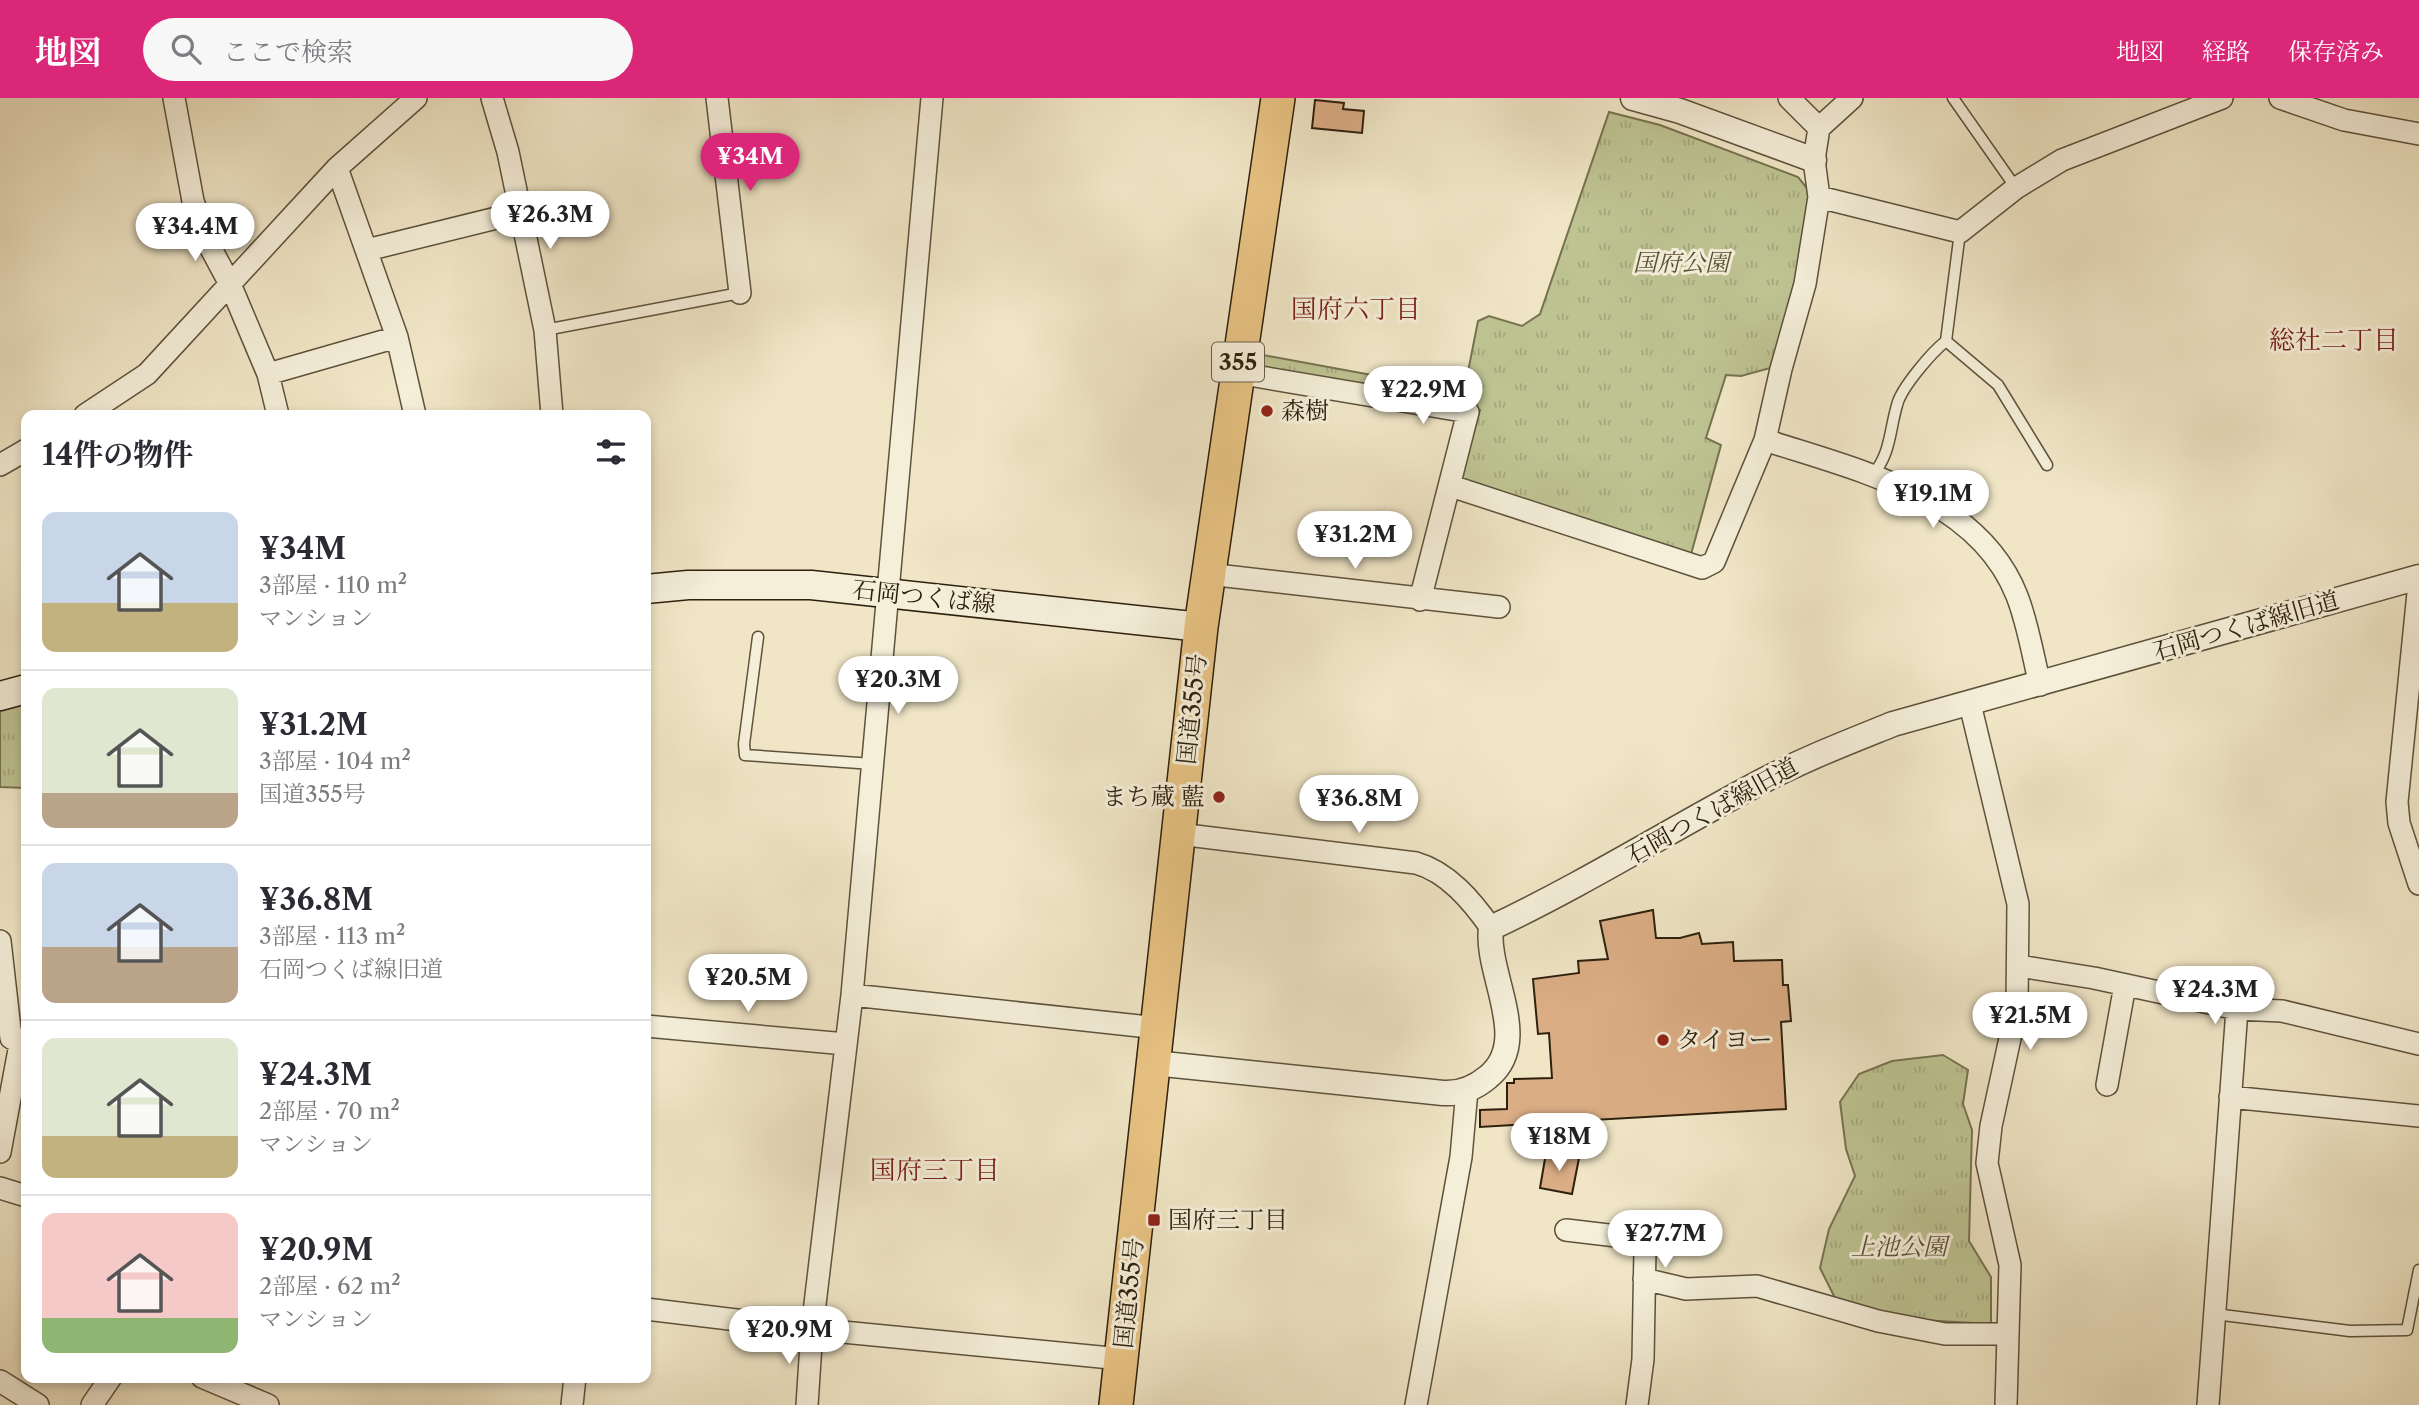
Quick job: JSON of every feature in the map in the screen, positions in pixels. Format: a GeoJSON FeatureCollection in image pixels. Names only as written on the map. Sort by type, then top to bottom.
{"type":"FeatureCollection","features":[{"type":"Feature","properties":{"kind":"highway","name":"国道355号"},"geometry":{"type":"LineString","coordinates":[[1116,1405],[1201,627],[1278,98]]}},
{"type":"Feature","properties":{"kind":"main road","name":"石岡つくば線"},"geometry":{"type":"LineString","coordinates":[[651,589],[752,583],[811,585],[1201,627]]}},
{"type":"Feature","properties":{"kind":"main road"},"geometry":{"type":"LineString","coordinates":[[0,696],[21,690]]}},
{"type":"Feature","properties":{"kind":"street"},"geometry":{"type":"LineString","coordinates":[[174,98],[192,201],[209,245],[230,284],[268,374],[277,410]]}},
{"type":"Feature","properties":{"kind":"street"},"geometry":{"type":"LineString","coordinates":[[93,410],[147,374],[337,168],[416,98]]}},
{"type":"Feature","properties":{"kind":"street"},"geometry":{"type":"LineString","coordinates":[[492,98],[521,212],[545,330],[552,410]]}},
{"type":"Feature","properties":{"kind":"street"},"geometry":{"type":"LineString","coordinates":[[717,98],[740,293]]}},
{"type":"Feature","properties":{"kind":"street"},"geometry":{"type":"LineString","coordinates":[[807,1405],[812,1329],[852,995],[932,98]]}},
{"type":"Feature","properties":{"kind":"street"},"geometry":{"type":"LineString","coordinates":[[1633,98],[1680,111],[1814,160]]}},
{"type":"Feature","properties":{"kind":"street"},"geometry":{"type":"LineString","coordinates":[[1789,98],[1819,128]]}},
{"type":"Feature","properties":{"kind":"street"},"geometry":{"type":"LineString","coordinates":[[1451,486],[1706,568],[1714,562],[1765,440],[1777,382],[1805,285],[1819,197],[1814,160],[1819,128],[1852,98]]}},
{"type":"Feature","properties":{"kind":"street"},"geometry":{"type":"LineString","coordinates":[[1819,197],[1960,232],[2016,188],[2062,160],[2222,98]]}},
{"type":"Feature","properties":{"kind":"street"},"geometry":{"type":"LineString","coordinates":[[2280,98],[2344,120],[2419,134]]}},
{"type":"Feature","properties":{"kind":"street"},"geometry":{"type":"LineString","coordinates":[[337,168],[397,337],[414,410]]}},
{"type":"Feature","properties":{"kind":"street"},"geometry":{"type":"LineString","coordinates":[[367,250],[521,212]]}},
{"type":"Feature","properties":{"kind":"street"},"geometry":{"type":"LineString","coordinates":[[268,374],[397,337]]}},
{"type":"Feature","properties":{"kind":"street"},"geometry":{"type":"LineString","coordinates":[[1237,373],[1468,412],[1420,600]]}},
{"type":"Feature","properties":{"kind":"street"},"geometry":{"type":"LineString","coordinates":[[1765,440],[1907,489],[1960,523],[1992,554],[2017,595],[2040,685]]}},
{"type":"Feature","properties":{"kind":"street"},"geometry":{"type":"LineString","coordinates":[[0,465],[21,453]]}},
{"type":"Feature","properties":{"kind":"street"},"geometry":{"type":"LineString","coordinates":[[1208,574],[1499,607]]}},
{"type":"Feature","properties":{"kind":"street","name":"石岡つくば線旧道"},"geometry":{"type":"LineString","coordinates":[[1492,928],[1560,895],[1757,784],[1821,753],[1893,724],[2419,577]]}},
{"type":"Feature","properties":{"kind":"street"},"geometry":{"type":"LineString","coordinates":[[2418,878],[2412,842],[2397,802],[2419,583]]}},
{"type":"Feature","properties":{"kind":"street"},"geometry":{"type":"LineString","coordinates":[[1970,704],[2018,904],[2017,1006],[1991,1126],[1987,1163],[2006,1236],[2010,1265],[2006,1405]]}},
{"type":"Feature","properties":{"kind":"street"},"geometry":{"type":"LineString","coordinates":[[1154,1063],[1443,1093],[1467,1090],[1480,1084],[1498,1068],[1507,1046],[1504,1007],[1489,941],[1492,928],[1474,903],[1433,868],[1416,863],[1179,834]]}},
{"type":"Feature","properties":{"kind":"street"},"geometry":{"type":"LineString","coordinates":[[0,940],[11,1038],[21,1039]]}},
{"type":"Feature","properties":{"kind":"street"},"geometry":{"type":"LineString","coordinates":[[2019,966],[2237,1009],[2283,1011],[2419,1044]]}},
{"type":"Feature","properties":{"kind":"street"},"geometry":{"type":"LineString","coordinates":[[2107,1084],[2125,985]]}},
{"type":"Feature","properties":{"kind":"street"},"geometry":{"type":"LineString","coordinates":[[852,995],[1158,1028]]}},
{"type":"Feature","properties":{"kind":"street"},"geometry":{"type":"LineString","coordinates":[[2208,1405],[2237,1009]]}},
{"type":"Feature","properties":{"kind":"street"},"geometry":{"type":"LineString","coordinates":[[651,1026],[846,1044]]}},
{"type":"Feature","properties":{"kind":"street"},"geometry":{"type":"LineString","coordinates":[[0,1152],[21,1053]]}},
{"type":"Feature","properties":{"kind":"street"},"geometry":{"type":"LineString","coordinates":[[1416,1405],[1461,1157],[1467,1090]]}},
{"type":"Feature","properties":{"kind":"street"},"geometry":{"type":"LineString","coordinates":[[2231,1097],[2419,1116]]}},
{"type":"Feature","properties":{"kind":"street"},"geometry":{"type":"LineString","coordinates":[[0,1188],[21,1194]]}},
{"type":"Feature","properties":{"kind":"street"},"geometry":{"type":"LineString","coordinates":[[1566,1230],[1642,1239],[1645,1249],[1643,1359],[1637,1405]]}},
{"type":"Feature","properties":{"kind":"street"},"geometry":{"type":"LineString","coordinates":[[1644,1279],[1686,1289],[1757,1286],[1891,1324],[1945,1334],[2006,1334]]}},
{"type":"Feature","properties":{"kind":"street"},"geometry":{"type":"LineString","coordinates":[[651,1310],[812,1329],[1121,1359]]}},
{"type":"Feature","properties":{"kind":"street"},"geometry":{"type":"LineString","coordinates":[[0,1381],[38,1405]]}},
{"type":"Feature","properties":{"kind":"street"},"geometry":{"type":"LineString","coordinates":[[92,1405],[107,1383]]}},
{"type":"Feature","properties":{"kind":"street"},"geometry":{"type":"LineString","coordinates":[[216,1383],[268,1405]]}},
{"type":"Feature","properties":{"kind":"street"},"geometry":{"type":"LineString","coordinates":[[572,1405],[574,1383]]}},
{"type":"Feature","properties":{"kind":"lane"},"geometry":{"type":"LineString","coordinates":[[1953,98],[2016,188]]}},
{"type":"Feature","properties":{"kind":"lane"},"geometry":{"type":"LineString","coordinates":[[1872,475],[1885,460],[1898,401],[1936,349],[1946,341],[1960,232]]}},
{"type":"Feature","properties":{"kind":"lane"},"geometry":{"type":"LineString","coordinates":[[545,330],[740,293]]}},
{"type":"Feature","properties":{"kind":"lane"},"geometry":{"type":"LineString","coordinates":[[1946,341],[1997,385],[2047,466]]}},
{"type":"Feature","properties":{"kind":"lane"},"geometry":{"type":"LineString","coordinates":[[758,637],[744,744],[745,755],[873,764]]}},
{"type":"Feature","properties":{"kind":"lane"},"geometry":{"type":"LineString","coordinates":[[2215,1314],[2350,1331],[2407,1330],[2419,1270]]}},
{"type":"Feature","properties":{"kind":"green space","name":"国府公園"},"geometry":{"type":"Polygon","coordinates":[[[1609,112],[1660,125],[1798,177],[1811,193],[1805,254],[1774,367],[1741,376],[1726,375],[1706,438],[1721,445],[1690,558],[1459,479],[1480,410],[1261,369],[1263,355],[1464,392],[1478,321],[1489,316],[1522,326],[1540,314],[1609,112]]]}},
{"type":"Feature","properties":{"kind":"green space"},"geometry":{"type":"Polygon","coordinates":[[[21,705],[21,788],[0,787],[0,711],[21,705]]]}},
{"type":"Feature","properties":{"kind":"green space","name":"上池公園"},"geometry":{"type":"Polygon","coordinates":[[[1943,1055],[1968,1070],[1963,1104],[1972,1130],[1969,1241],[1991,1277],[1991,1324],[1904,1319],[1836,1300],[1820,1268],[1829,1229],[1855,1176],[1846,1149],[1840,1102],[1859,1074],[1892,1061],[1943,1055]]]}},
{"type":"Feature","properties":{"kind":"building"},"geometry":{"type":"Polygon","coordinates":[[[1315,100],[1344,103],[1343,109],[1364,111],[1362,133],[1312,128],[1315,100]]]}},
{"type":"Feature","properties":{"kind":"building"},"geometry":{"type":"Polygon","coordinates":[[[1653,910],[1656,938],[1680,938],[1699,933],[1702,944],[1733,942],[1734,961],[1782,960],[1783,985],[1788,985],[1791,1021],[1781,1022],[1786,1109],[1559,1122],[1559,1116],[1550,1116],[1550,1123],[1480,1127],[1480,1110],[1507,1109],[1507,1083],[1514,1083],[1514,1079],[1552,1078],[1549,1033],[1538,1034],[1533,979],[1579,973],[1578,961],[1608,959],[1600,921],[1653,910]]]}},
{"type":"Feature","properties":{"kind":"building"},"geometry":{"type":"Polygon","coordinates":[[[1546,1153],[1579,1158],[1572,1194],[1540,1188],[1546,1153]]]}},
{"type":"Feature","properties":{"kind":"place","name":"森樹"},"geometry":{"type":"Point","coordinates":[1267,411]}},
{"type":"Feature","properties":{"kind":"place","name":"まち蔵 藍"},"geometry":{"type":"Point","coordinates":[1219,797]}},
{"type":"Feature","properties":{"kind":"place","name":"タイヨー"},"geometry":{"type":"Point","coordinates":[1663,1040]}},
{"type":"Feature","properties":{"kind":"place","name":"国府三丁目"},"geometry":{"type":"Point","coordinates":[1154,1220]}},
{"type":"Feature","properties":{"kind":"district","name":"国府六丁目"},"geometry":{"type":"Point","coordinates":[1356,309]}},
{"type":"Feature","properties":{"kind":"district","name":"総社二丁目"},"geometry":{"type":"Point","coordinates":[2334,340]}},
{"type":"Feature","properties":{"kind":"district","name":"国府三丁目"},"geometry":{"type":"Point","coordinates":[935,1170]}}]}
